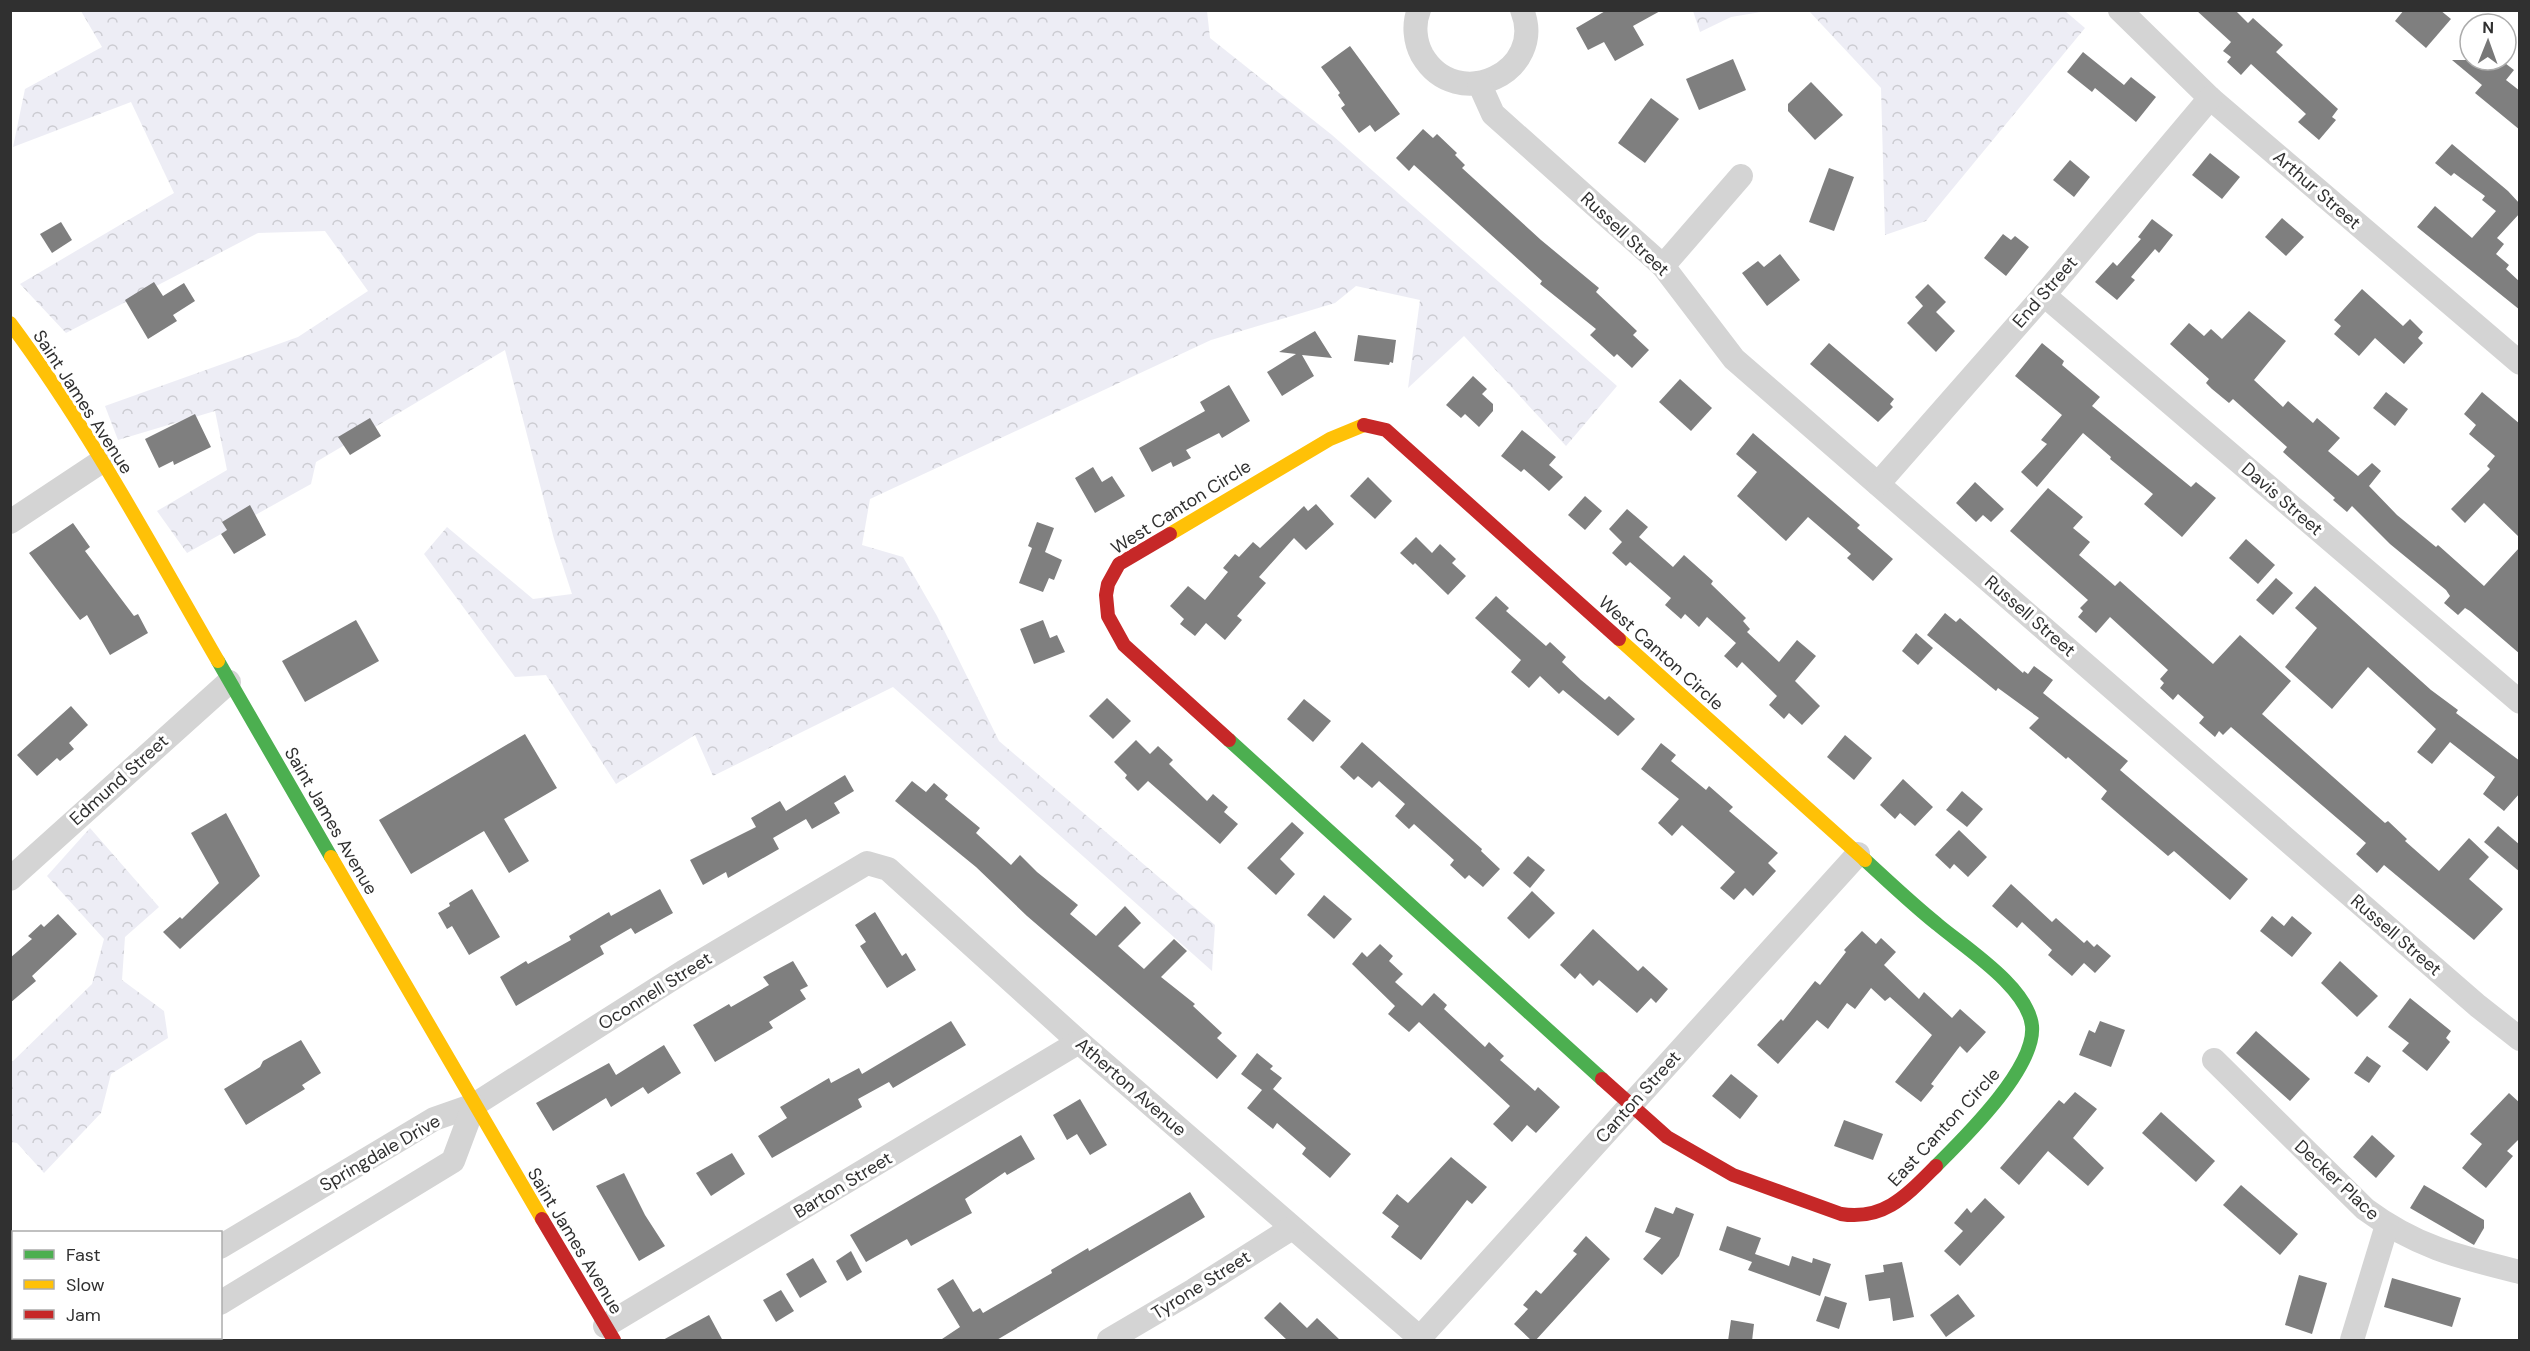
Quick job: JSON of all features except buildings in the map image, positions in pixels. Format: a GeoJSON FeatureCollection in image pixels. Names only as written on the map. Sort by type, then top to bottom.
{"type":"FeatureCollection","features":[{"type":"Feature","properties":{"kind":"street"},"geometry":{"type":"LineString","coordinates":[[1419,10],[1415,32],[1418,49],[1427,64],[1440,76],[1456,83],[1479,83],[1492,80],[1508,70],[1520,55],[1525,36],[1522,10]]}},
{"type":"Feature","properties":{"kind":"street","name":"Arthur Street"},"geometry":{"type":"LineString","coordinates":[[2120,10],[2210,98],[2520,363]]}},
{"type":"Feature","properties":{"kind":"street","name":"Russell Street"},"geometry":{"type":"LineString","coordinates":[[1479,83],[1494,114],[1664,266],[1734,359],[2478,1006],[2520,1039]]}},
{"type":"Feature","properties":{"kind":"street","name":"End Street"},"geometry":{"type":"LineString","coordinates":[[1878,484],[2044,295],[2210,98]]}},
{"type":"Feature","properties":{"kind":"street"},"geometry":{"type":"LineString","coordinates":[[1664,266],[1741,176]]}},
{"type":"Feature","properties":{"kind":"street","name":"Davis Street"},"geometry":{"type":"LineString","coordinates":[[2044,295],[2520,702]]}},
{"type":"Feature","properties":{"kind":"street","name":"Saint James Avenue"},"geometry":{"type":"LineString","coordinates":[[10,323],[51,378],[102,461],[474,1105],[610,1333]]}},
{"type":"Feature","properties":{"kind":"street","name":"West Canton Circle"},"geometry":{"type":"LineString","coordinates":[[1632,1105],[1324,829],[1124,645],[1114,631],[1106,607],[1107,584],[1111,573],[1119,564],[1330,439],[1364,425],[1386,430],[1857,854]]}},
{"type":"Feature","properties":{"kind":"street"},"geometry":{"type":"LineString","coordinates":[[10,522],[102,461]]}},
{"type":"Feature","properties":{"kind":"street","name":"Edmund Street"},"geometry":{"type":"LineString","coordinates":[[10,879],[229,682]]}},
{"type":"Feature","properties":{"kind":"street","name":"Canton Street"},"geometry":{"type":"LineString","coordinates":[[1419,1339],[1857,854]]}},
{"type":"Feature","properties":{"kind":"street","name":"East Canton Circle"},"geometry":{"type":"LineString","coordinates":[[1632,1105],[1667,1137],[1733,1175],[1841,1214],[1859,1217],[1887,1210],[1907,1195],[2009,1087],[2029,1046],[2032,1027],[2021,1004],[1991,967],[1936,924],[1857,854]]}},
{"type":"Feature","properties":{"kind":"street","name":"Atherton Avenue"},"geometry":{"type":"LineString","coordinates":[[838,881],[867,863],[888,869],[1079,1042],[1419,1339]]}},
{"type":"Feature","properties":{"kind":"street","name":"Oconnell Street"},"geometry":{"type":"LineString","coordinates":[[474,1105],[683,972],[838,881]]}},
{"type":"Feature","properties":{"kind":"street","name":"Barton Street"},"geometry":{"type":"LineString","coordinates":[[610,1333],[1079,1042]]}},
{"type":"Feature","properties":{"kind":"street","name":"Decker Place"},"geometry":{"type":"LineString","coordinates":[[2214,1060],[2365,1209],[2387,1226],[2412,1240],[2445,1253],[2520,1272]]}},
{"type":"Feature","properties":{"kind":"street","name":"Springdale Drive"},"geometry":{"type":"LineString","coordinates":[[222,1246],[434,1119],[474,1105]]}},
{"type":"Feature","properties":{"kind":"street","name":"Springdale Drive"},"geometry":{"type":"LineString","coordinates":[[222,1302],[453,1161],[474,1105]]}},
{"type":"Feature","properties":{"kind":"street"},"geometry":{"type":"LineString","coordinates":[[2352,1341],[2387,1226]]}},
{"type":"Feature","properties":{"kind":"street","name":"Tyrone Street"},"geometry":{"type":"LineString","coordinates":[[1109,1341],[1293,1228]]}},
{"type":"Feature","properties":{"kind":"green space"},"geometry":{"type":"Polygon","coordinates":[[[1693,10],[1767,11],[1731,17],[1700,32],[1693,10]]]}},
{"type":"Feature","properties":{"kind":"green space"},"geometry":{"type":"Polygon","coordinates":[[[81,11],[1207,11],[1210,38],[1332,135],[1617,386],[1566,446],[1464,336],[1408,388],[1420,300],[1356,286],[1335,303],[1211,340],[870,499],[862,545],[903,557],[937,616],[999,741],[1215,925],[1212,971],[893,687],[713,776],[695,735],[616,784],[546,675],[515,677],[424,554],[447,527],[533,599],[572,594],[554,539],[505,350],[316,462],[311,484],[187,553],[157,511],[227,470],[215,411],[118,440],[105,406],[298,337],[368,291],[325,231],[258,233],[66,333],[20,284],[174,193],[131,102],[13,147],[25,89],[102,47],[81,11]]]}},
{"type":"Feature","properties":{"kind":"green space"},"geometry":{"type":"Polygon","coordinates":[[[1809,11],[2065,11],[2085,28],[1926,221],[1885,235],[1881,88],[1809,11]]]}},
{"type":"Feature","properties":{"kind":"green space"},"geometry":{"type":"Polygon","coordinates":[[[90,828],[159,907],[125,937],[122,980],[164,1011],[168,1038],[111,1074],[101,1113],[44,1173],[17,1143],[11,1142],[11,1063],[92,984],[104,939],[47,876],[90,828]]]}},
{"type":"Feature","properties":{"kind":"traffic: fast"},"geometry":{"type":"LineString","coordinates":[[218,661],[331,857]]}},
{"type":"Feature","properties":{"kind":"traffic: fast"},"geometry":{"type":"LineString","coordinates":[[1229,740],[1602,1079]]}},
{"type":"Feature","properties":{"kind":"traffic: fast"},"geometry":{"type":"LineString","coordinates":[[1865,860],[1919,909],[1993,969],[2019,997],[2028,1011],[2032,1026],[2030,1043],[2023,1062],[2011,1081],[1980,1120],[1936,1166]]}},
{"type":"Feature","properties":{"kind":"traffic: slow"},"geometry":{"type":"LineString","coordinates":[[10,323],[67,404],[93,446],[218,661]]}},
{"type":"Feature","properties":{"kind":"traffic: slow"},"geometry":{"type":"LineString","coordinates":[[1170,534],[1330,439],[1364,425]]}},
{"type":"Feature","properties":{"kind":"traffic: slow"},"geometry":{"type":"LineString","coordinates":[[1619,639],[1865,860]]}},
{"type":"Feature","properties":{"kind":"traffic: slow"},"geometry":{"type":"LineString","coordinates":[[331,857],[542,1219]]}},
{"type":"Feature","properties":{"kind":"traffic: jam"},"geometry":{"type":"LineString","coordinates":[[1364,425],[1386,430],[1619,639]]}},
{"type":"Feature","properties":{"kind":"traffic: jam"},"geometry":{"type":"LineString","coordinates":[[1170,534],[1119,564],[1108,584],[1106,595],[1108,616],[1124,645],[1229,740]]}},
{"type":"Feature","properties":{"kind":"traffic: jam"},"geometry":{"type":"LineString","coordinates":[[1602,1079],[1667,1137],[1733,1175],[1841,1214],[1870,1214],[1894,1204],[1936,1166]]}},
{"type":"Feature","properties":{"kind":"traffic: jam"},"geometry":{"type":"LineString","coordinates":[[542,1219],[614,1340]]}}]}
